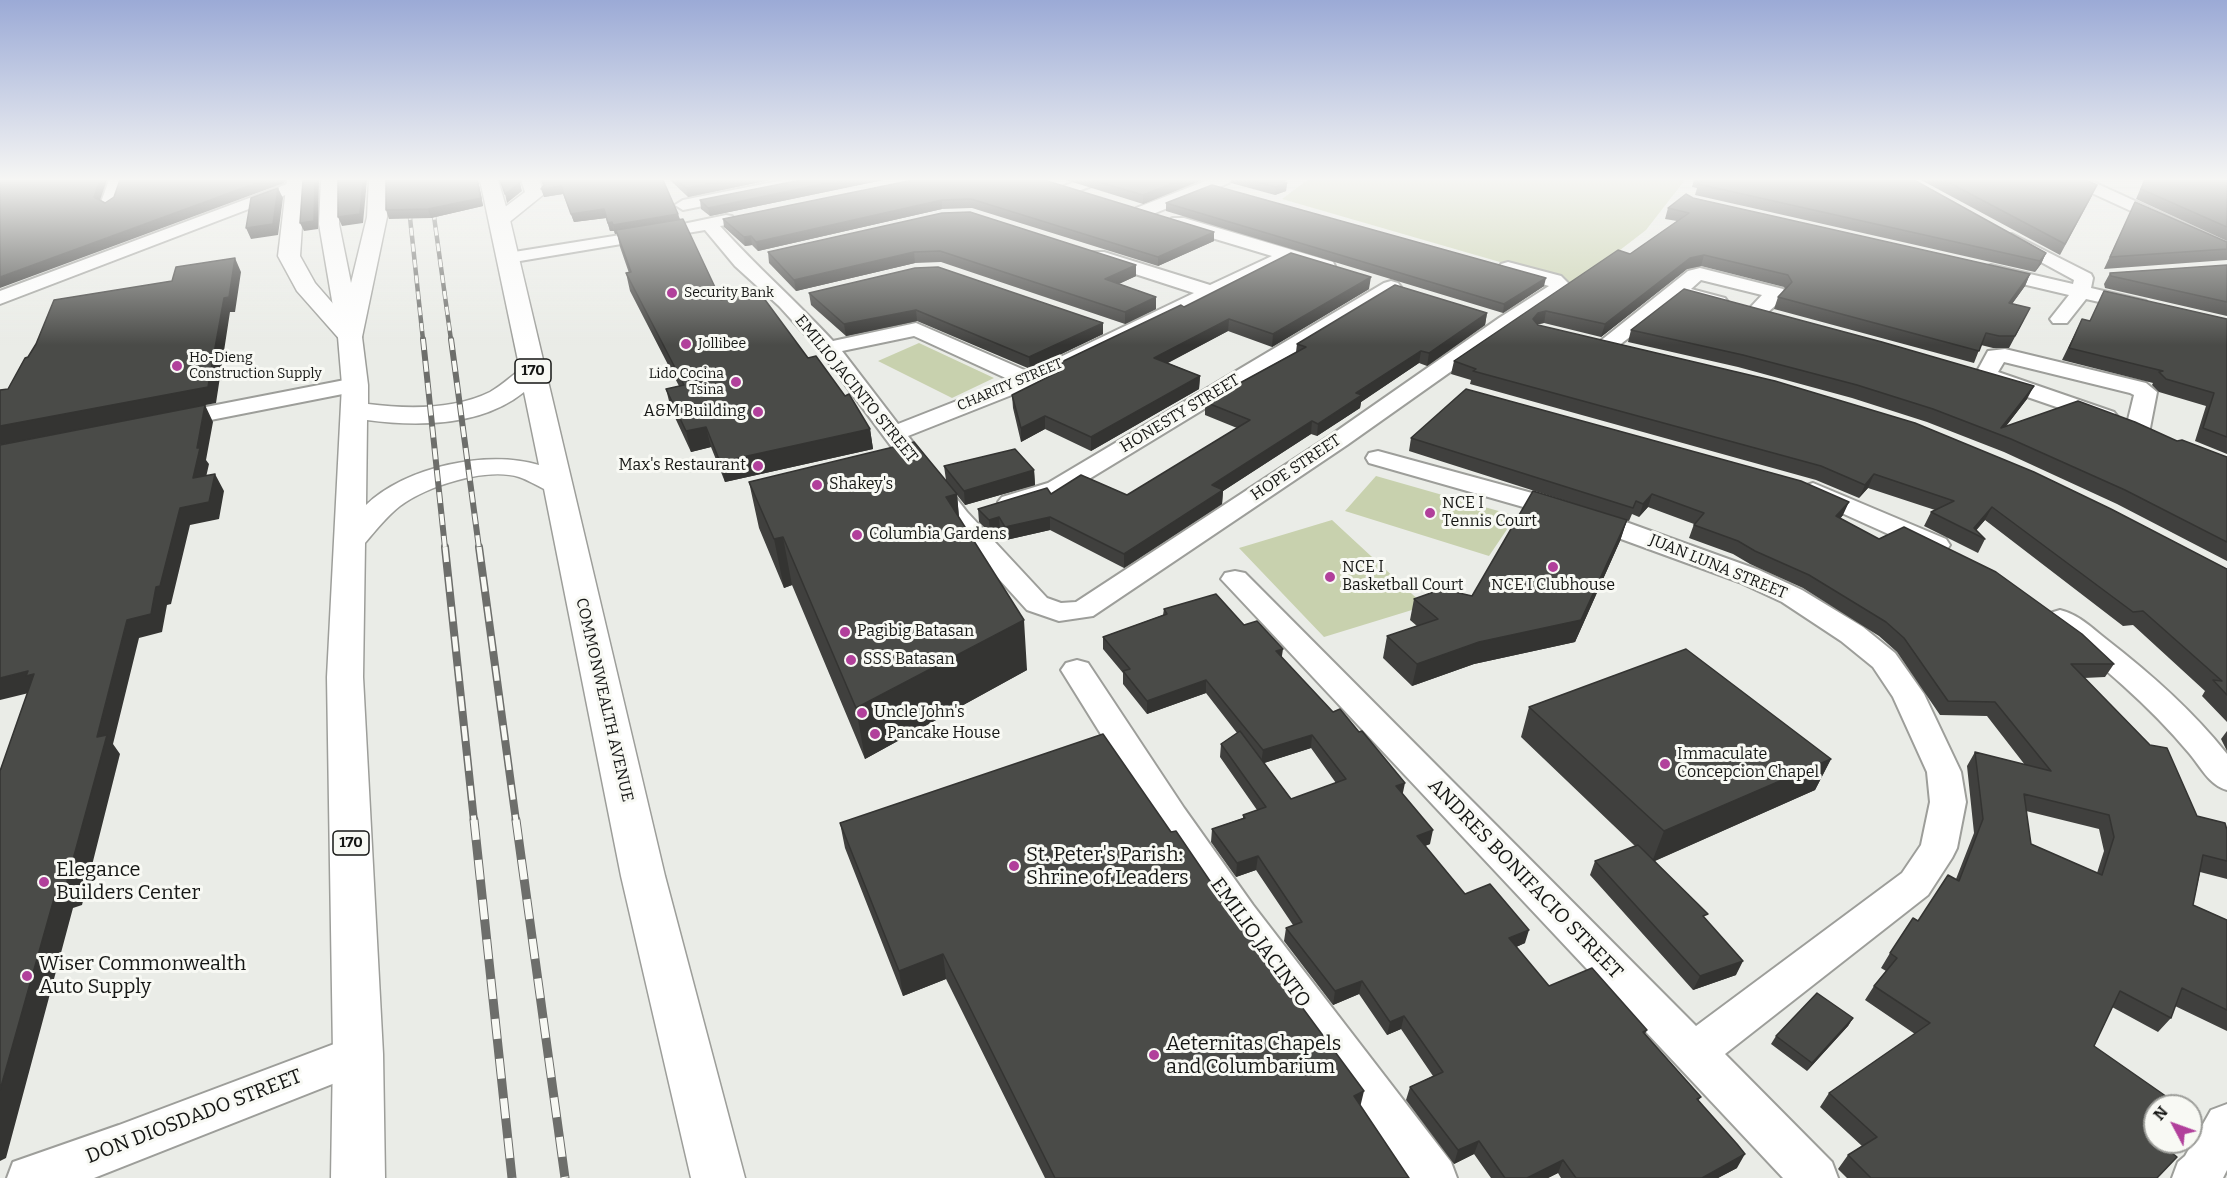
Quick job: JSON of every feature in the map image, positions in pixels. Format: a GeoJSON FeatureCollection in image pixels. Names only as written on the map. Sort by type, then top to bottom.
{"type":"FeatureCollection","features":[{"type":"Feature","properties":{"kind":"main road"},"geometry":{"type":"LineString","coordinates":[[291,235],[289,256],[305,286],[350,337]]}},
{"type":"Feature","properties":{"kind":"main road"},"geometry":{"type":"LineString","coordinates":[[331,235],[350,337]]}},
{"type":"Feature","properties":{"kind":"main road","name":"170"},"geometry":{"type":"LineString","coordinates":[[358,1178],[358,1054],[345,677],[354,398],[350,337],[373,235]]}},
{"type":"Feature","properties":{"kind":"main road","name":"COMMONWEALTH AVENUE"},"geometry":{"type":"LineString","coordinates":[[503,235],[643,876],[718,1178]]}},
{"type":"Feature","properties":{"kind":"main road"},"geometry":{"type":"LineString","coordinates":[[354,398],[408,417],[463,409],[500,397],[533,372]]}},
{"type":"Feature","properties":{"kind":"main road"},"geometry":{"type":"LineString","coordinates":[[350,541],[388,501],[424,481],[502,466],[530,471],[556,484]]}},
{"type":"Feature","properties":{"kind":"street"},"geometry":{"type":"LineString","coordinates":[[0,298],[162,235]]}},
{"type":"Feature","properties":{"kind":"street"},"geometry":{"type":"LineString","coordinates":[[508,258],[644,235]]}},
{"type":"Feature","properties":{"kind":"street","name":"EMILIO JACINTO STREET"},"geometry":{"type":"LineString","coordinates":[[722,235],[797,300],[828,348],[893,434],[976,512],[1037,604],[1059,612],[1083,610]]}},
{"type":"Feature","properties":{"kind":"street"},"geometry":{"type":"LineString","coordinates":[[1220,235],[1340,271]]}},
{"type":"Feature","properties":{"kind":"street"},"geometry":{"type":"LineString","coordinates":[[2003,235],[2082,285]]}},
{"type":"Feature","properties":{"kind":"street"},"geometry":{"type":"LineString","coordinates":[[2195,235],[2227,250]]}},
{"type":"Feature","properties":{"kind":"street"},"geometry":{"type":"LineString","coordinates":[[1086,252],[1211,292]]}},
{"type":"Feature","properties":{"kind":"street","name":"CHARITY STREET"},"geometry":{"type":"LineString","coordinates":[[893,434],[1029,380],[1124,332],[1288,255]]}},
{"type":"Feature","properties":{"kind":"street","name":"HOPE STREET"},"geometry":{"type":"LineString","coordinates":[[1083,610],[1339,440],[1494,319],[1559,288],[1559,284],[1554,280],[1497,264]]}},
{"type":"Feature","properties":{"kind":"street"},"geometry":{"type":"LineString","coordinates":[[1978,268],[2082,285],[2160,309]]}},
{"type":"Feature","properties":{"kind":"street"},"geometry":{"type":"LineString","coordinates":[[2060,319],[2082,285],[2103,276]]}},
{"type":"Feature","properties":{"kind":"street","name":"HONESTY STREET"},"geometry":{"type":"LineString","coordinates":[[976,512],[1057,488],[1388,286]]}},
{"type":"Feature","properties":{"kind":"street"},"geometry":{"type":"LineString","coordinates":[[1639,354],[1595,344],[1677,291],[1778,318]]}},
{"type":"Feature","properties":{"kind":"street"},"geometry":{"type":"LineString","coordinates":[[1103,325],[1124,332]]}},
{"type":"Feature","properties":{"kind":"street"},"geometry":{"type":"LineString","coordinates":[[828,348],[916,329],[1029,380]]}},
{"type":"Feature","properties":{"kind":"street"},"geometry":{"type":"LineString","coordinates":[[2138,428],[2146,392],[2138,388],[2005,355],[1996,357],[1977,372],[2159,436]]}},
{"type":"Feature","properties":{"kind":"street"},"geometry":{"type":"LineString","coordinates":[[149,425],[354,398]]}},
{"type":"Feature","properties":{"kind":"street","name":"JUAN LUNA STREET"},"geometry":{"type":"LineString","coordinates":[[1378,458],[1578,514],[1749,576],[1792,596],[1852,634],[1884,660],[1908,694],[1944,772],[1948,802],[1939,848],[1915,884],[1694,1053]]}},
{"type":"Feature","properties":{"kind":"street"},"geometry":{"type":"LineString","coordinates":[[1784,481],[1806,488],[1911,533],[1960,557]]}},
{"type":"Feature","properties":{"kind":"street","name":"ANDRES BONIFACIO STREET"},"geometry":{"type":"LineString","coordinates":[[1235,579],[1815,1178]]}},
{"type":"Feature","properties":{"kind":"street"},"geometry":{"type":"LineString","coordinates":[[2037,603],[2142,683],[2206,749],[2227,778]]}},
{"type":"Feature","properties":{"kind":"street","name":"EMILIO JACINTO"},"geometry":{"type":"LineString","coordinates":[[1077,670],[1171,817],[1239,916],[1434,1178]]}},
{"type":"Feature","properties":{"kind":"street","name":"DON DIOSDADO STREET"},"geometry":{"type":"LineString","coordinates":[[30,1178],[128,1143],[358,1054]]}},
{"type":"Feature","properties":{"kind":"street"},"geometry":{"type":"LineString","coordinates":[[2195,1178],[2201,1172],[2227,1125]]}},
{"type":"Feature","properties":{"kind":"green space"},"geometry":{"type":"Polygon","coordinates":[[[1406,235],[1640,235],[1576,284],[1406,235]]]}},
{"type":"Feature","properties":{"kind":"green space"},"geometry":{"type":"Polygon","coordinates":[[[919,343],[994,378],[952,398],[878,361],[919,343]]]}},
{"type":"Feature","properties":{"kind":"green space","name":"NCE I Tennis Court"},"geometry":{"type":"Polygon","coordinates":[[[1376,476],[1516,516],[1489,556],[1345,511],[1376,476]]]}},
{"type":"Feature","properties":{"kind":"green space","name":"NCE I Basketball Court"},"geometry":{"type":"Polygon","coordinates":[[[1332,520],[1425,606],[1324,637],[1239,548],[1332,520]]]}},
{"type":"Feature","properties":{"kind":"building"},"geometry":{"type":"Polygon","coordinates":[[[0,235],[115,235],[0,277],[0,235]]]}},
{"type":"Feature","properties":{"kind":"building"},"geometry":{"type":"Polygon","coordinates":[[[618,235],[690,235],[721,300],[760,293],[808,358],[816,356],[845,396],[849,394],[870,429],[720,462],[706,427],[686,431],[666,389],[684,385],[626,273],[631,272],[618,235]]]}},
{"type":"Feature","properties":{"kind":"building"},"geometry":{"type":"Polygon","coordinates":[[[742,235],[787,235],[756,242],[751,236],[742,235]]]}},
{"type":"Feature","properties":{"kind":"building"},"geometry":{"type":"Polygon","coordinates":[[[844,235],[1042,235],[1136,265],[1105,279],[1156,297],[1125,312],[940,251],[914,252],[794,280],[768,252],[844,235]]]}},
{"type":"Feature","properties":{"kind":"building"},"geometry":{"type":"Polygon","coordinates":[[[1087,235],[1207,235],[1158,257],[1087,235]]]}},
{"type":"Feature","properties":{"kind":"building"},"geometry":{"type":"Polygon","coordinates":[[[1273,235],[1391,235],[1546,278],[1504,304],[1273,235]]]}},
{"type":"Feature","properties":{"kind":"building"},"geometry":{"type":"Polygon","coordinates":[[[1657,235],[1857,235],[2030,274],[2009,303],[2030,308],[2015,336],[1986,333],[1979,351],[1778,297],[1792,282],[1788,275],[1704,255],[1690,258],[1605,324],[1546,311],[1538,313],[1533,319],[1538,325],[1775,381],[1915,423],[2034,472],[2227,569],[2227,695],[2213,680],[2222,681],[2143,611],[2133,612],[1992,507],[1974,528],[1985,539],[1931,512],[1954,501],[1874,474],[1865,485],[1821,466],[1473,371],[1476,369],[1454,361],[1618,250],[1630,254],[1657,235]]]}},
{"type":"Feature","properties":{"kind":"building"},"geometry":{"type":"Polygon","coordinates":[[[1924,235],[2013,235],[2046,253],[2040,261],[1924,235]]]}},
{"type":"Feature","properties":{"kind":"building"},"geometry":{"type":"Polygon","coordinates":[[[2048,235],[2070,235],[2065,244],[2048,235]]]}},
{"type":"Feature","properties":{"kind":"building"},"geometry":{"type":"Polygon","coordinates":[[[2120,235],[2211,235],[2227,242],[2227,249],[2110,257],[2120,235]]]}},
{"type":"Feature","properties":{"kind":"building"},"geometry":{"type":"Polygon","coordinates":[[[1291,253],[1371,277],[1273,334],[1229,319],[1154,358],[1200,376],[1091,437],[1045,416],[1021,428],[1012,395],[1062,370],[1053,366],[1181,305],[1184,307],[1291,253]]]}},
{"type":"Feature","properties":{"kind":"building"},"geometry":{"type":"Polygon","coordinates":[[[235,258],[229,297],[224,298],[208,387],[0,426],[0,390],[8,389],[25,358],[36,344],[54,300],[172,281],[176,267],[235,258]]]}},
{"type":"Feature","properties":{"kind":"building"},"geometry":{"type":"Polygon","coordinates":[[[2227,265],[2227,302],[2111,276],[2110,273],[2227,265]]]}},
{"type":"Feature","properties":{"kind":"building"},"geometry":{"type":"Polygon","coordinates":[[[938,267],[1103,323],[1029,357],[916,310],[844,324],[809,293],[915,268],[938,267]]]}},
{"type":"Feature","properties":{"kind":"building"},"geometry":{"type":"Polygon","coordinates":[[[1395,285],[1487,313],[1429,353],[1421,351],[1356,393],[1362,395],[1318,424],[1312,421],[1212,485],[1223,490],[1124,554],[1050,517],[1005,527],[999,517],[989,520],[978,509],[1047,488],[1051,494],[1081,475],[1127,495],[1250,420],[1205,402],[1306,347],[1297,344],[1395,285]]]}},
{"type":"Feature","properties":{"kind":"building"},"geometry":{"type":"Polygon","coordinates":[[[1684,289],[1882,342],[2034,386],[2001,428],[2078,401],[2135,422],[2177,441],[2182,440],[2227,457],[2227,542],[2125,490],[2011,439],[1933,409],[1857,385],[1743,355],[1631,330],[1684,289]]]}},
{"type":"Feature","properties":{"kind":"building"},"geometry":{"type":"Polygon","coordinates":[[[2104,291],[2227,319],[2227,437],[2203,428],[2214,393],[2166,379],[2159,372],[2163,371],[2069,348],[2082,319],[2090,321],[2104,291]]]}},
{"type":"Feature","properties":{"kind":"building"},"geometry":{"type":"Polygon","coordinates":[[[1466,389],[1801,481],[1849,502],[1836,516],[1879,539],[1904,527],[1996,572],[2082,634],[2114,664],[2071,664],[2150,745],[2167,748],[2197,816],[2225,823],[2227,830],[2227,861],[2203,855],[2193,905],[2227,920],[2227,1010],[2182,988],[2171,1018],[2120,991],[2094,1046],[2163,1094],[2143,1094],[2143,1154],[2173,1154],[2177,1157],[2157,1178],[1871,1178],[1848,1155],[1877,1137],[1829,1093],[1930,1023],[1874,986],[1897,958],[1890,953],[1913,918],[1918,921],[1948,875],[1959,881],[1983,819],[1975,752],[2051,771],[1995,702],[1948,701],[1904,638],[1886,622],[1809,575],[1738,541],[1694,525],[1704,513],[1652,494],[1643,504],[1636,501],[1633,508],[1411,438],[1466,389]],[[2024,794],[2031,844],[2102,875],[2114,837],[2109,815],[2024,794]]]}},
{"type":"Feature","properties":{"kind":"building"},"geometry":{"type":"Polygon","coordinates":[[[205,405],[197,448],[200,448],[193,478],[215,474],[209,502],[180,508],[160,586],[156,587],[151,614],[127,620],[97,737],[107,735],[66,885],[57,888],[0,1090],[0,771],[34,674],[26,676],[28,671],[0,678],[0,445],[205,405]]]}},
{"type":"Feature","properties":{"kind":"building"},"geometry":{"type":"Polygon","coordinates":[[[914,442],[957,494],[946,497],[1024,620],[856,708],[783,537],[774,539],[749,482],[914,442]]]}},
{"type":"Feature","properties":{"kind":"building"},"geometry":{"type":"Polygon","coordinates":[[[1015,449],[1034,470],[964,491],[944,466],[1015,449]]]}},
{"type":"Feature","properties":{"kind":"building"},"geometry":{"type":"Polygon","coordinates":[[[1533,491],[1627,520],[1581,620],[1479,642],[1417,664],[1387,636],[1438,619],[1414,599],[1442,589],[1472,596],[1533,491]]]}},
{"type":"Feature","properties":{"kind":"building"},"geometry":{"type":"Polygon","coordinates":[[[1216,594],[1244,625],[1257,621],[1283,649],[1276,651],[1333,712],[1340,709],[1359,732],[1362,731],[1405,783],[1396,786],[1433,830],[1417,836],[1465,894],[1490,884],[1529,930],[1509,938],[1549,986],[1592,968],[1647,1030],[1643,1032],[1701,1097],[1697,1099],[1745,1154],[1702,1178],[1576,1178],[1563,1160],[1527,1178],[1505,1178],[1479,1141],[1458,1150],[1410,1087],[1443,1072],[1404,1016],[1390,1022],[1362,981],[1335,991],[1286,928],[1302,922],[1258,856],[1237,863],[1212,829],[1245,818],[1243,815],[1266,807],[1221,744],[1240,731],[1291,799],[1346,779],[1312,735],[1263,750],[1206,680],[1147,701],[1123,671],[1130,669],[1103,637],[1167,614],[1164,609],[1216,594]]]}},
{"type":"Feature","properties":{"kind":"building","name":"Immaculate Concepcion Chapel"},"geometry":{"type":"Polygon","coordinates":[[[1686,649],[1831,759],[1664,831],[1529,707],[1686,649]]]}},
{"type":"Feature","properties":{"kind":"building"},"geometry":{"type":"Polygon","coordinates":[[[1103,734],[1171,832],[1176,831],[1225,903],[1364,1091],[1354,1096],[1409,1178],[1055,1178],[943,954],[899,971],[840,823],[1103,734]]]}},
{"type":"Feature","properties":{"kind":"building"},"geometry":{"type":"Polygon","coordinates":[[[1638,845],[1708,914],[1703,916],[1743,961],[1700,976],[1595,861],[1638,845]]]}},
{"type":"Feature","properties":{"kind":"building"},"geometry":{"type":"Polygon","coordinates":[[[1817,993],[1853,1018],[1812,1063],[1776,1036],[1817,993]]]}},
{"type":"Feature","properties":{"kind":"railway"},"geometry":{"type":"LineString","coordinates":[[412,235],[423,340]]}},
{"type":"Feature","properties":{"kind":"railway"},"geometry":{"type":"LineString","coordinates":[[437,235],[451,340]]}},
{"type":"Feature","properties":{"kind":"railway"},"geometry":{"type":"LineString","coordinates":[[423,339],[445,548]]}},
{"type":"Feature","properties":{"kind":"railway"},"geometry":{"type":"LineString","coordinates":[[451,339],[479,548]]}},
{"type":"Feature","properties":{"kind":"railway"},"geometry":{"type":"LineString","coordinates":[[445,547],[474,821]]}},
{"type":"Feature","properties":{"kind":"railway"},"geometry":{"type":"LineString","coordinates":[[479,547],[516,821]]}},
{"type":"Feature","properties":{"kind":"railway"},"geometry":{"type":"LineString","coordinates":[[474,820],[512,1178]]}},
{"type":"Feature","properties":{"kind":"railway"},"geometry":{"type":"LineString","coordinates":[[516,820],[565,1178]]}},
{"type":"Feature","properties":{"kind":"place","name":"Security Bank"},"geometry":{"type":"Point","coordinates":[672,293]}},
{"type":"Feature","properties":{"kind":"place","name":"Jollibee"},"geometry":{"type":"Point","coordinates":[686,344]}},
{"type":"Feature","properties":{"kind":"place","name":"Ho-Dieng Construction Supply"},"geometry":{"type":"Point","coordinates":[177,366]}},
{"type":"Feature","properties":{"kind":"place","name":"Lido Cocina Tsina"},"geometry":{"type":"Point","coordinates":[736,382]}},
{"type":"Feature","properties":{"kind":"place","name":"A&M Building"},"geometry":{"type":"Point","coordinates":[758,412]}},
{"type":"Feature","properties":{"kind":"place","name":"Max's Restaurant"},"geometry":{"type":"Point","coordinates":[758,466]}},
{"type":"Feature","properties":{"kind":"place","name":"Shakey's"},"geometry":{"type":"Point","coordinates":[817,485]}},
{"type":"Feature","properties":{"kind":"place","name":"NCE I Tennis Court"},"geometry":{"type":"Point","coordinates":[1430,513]}},
{"type":"Feature","properties":{"kind":"place","name":"Columbia Gardens"},"geometry":{"type":"Point","coordinates":[857,535]}},
{"type":"Feature","properties":{"kind":"place","name":"NCE I Clubhouse"},"geometry":{"type":"Point","coordinates":[1553,567]}},
{"type":"Feature","properties":{"kind":"place","name":"NCE I Basketball Court"},"geometry":{"type":"Point","coordinates":[1330,577]}},
{"type":"Feature","properties":{"kind":"place","name":"Pagibig Batasan"},"geometry":{"type":"Point","coordinates":[845,632]}},
{"type":"Feature","properties":{"kind":"place","name":"SSS Batasan"},"geometry":{"type":"Point","coordinates":[851,660]}},
{"type":"Feature","properties":{"kind":"place","name":"Uncle John's"},"geometry":{"type":"Point","coordinates":[862,713]}},
{"type":"Feature","properties":{"kind":"place","name":"Pancake House"},"geometry":{"type":"Point","coordinates":[875,734]}},
{"type":"Feature","properties":{"kind":"place","name":"Immaculate Concepcion Chapel"},"geometry":{"type":"Point","coordinates":[1665,764]}},
{"type":"Feature","properties":{"kind":"place","name":"St. Peter's Parish: Shrine of Leaders"},"geometry":{"type":"Point","coordinates":[1014,866]}},
{"type":"Feature","properties":{"kind":"place","name":"Elegance Builders Center"},"geometry":{"type":"Point","coordinates":[44,882]}},
{"type":"Feature","properties":{"kind":"place","name":"Wiser Commonwealth Auto Supply"},"geometry":{"type":"Point","coordinates":[27,976]}},
{"type":"Feature","properties":{"kind":"place","name":"Aeternitas Chapels and Columbarium"},"geometry":{"type":"Point","coordinates":[1154,1055]}}]}
